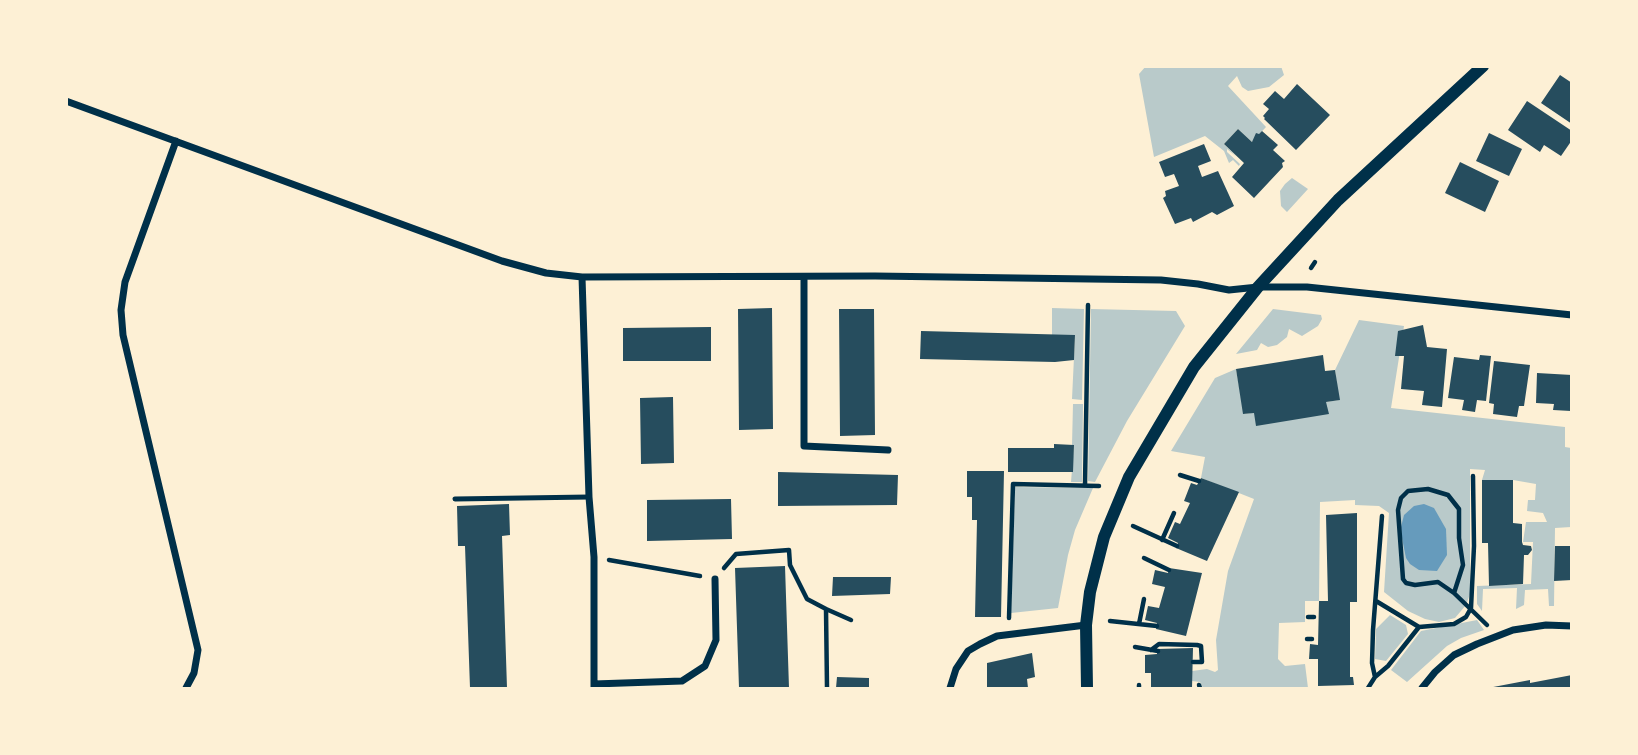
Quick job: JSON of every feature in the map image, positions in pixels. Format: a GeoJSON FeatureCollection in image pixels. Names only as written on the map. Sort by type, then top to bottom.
{"type":"FeatureCollection","features":[{"type":"Feature","properties":{"kind":"street"},"geometry":{"type":"LineString","coordinates":[[1087,688],[1086,625],[1094,569],[1109,521],[1129,477],[1194,367],[1258,287],[1338,200],[1483,66]]}},
{"type":"Feature","properties":{"kind":"street"},"geometry":{"type":"LineString","coordinates":[[66,101],[502,261],[547,273],[582,277],[875,276],[1161,281],[1230,290],[1298,286],[1572,315]]}},
{"type":"Feature","properties":{"kind":"street"},"geometry":{"type":"LineString","coordinates":[[176,141],[125,282],[121,310],[123,335],[198,650],[194,673],[186,688]]}},
{"type":"Feature","properties":{"kind":"street"},"geometry":{"type":"LineString","coordinates":[[582,277],[589,497],[594,557],[594,686],[682,681],[705,666],[716,640],[715,579]]}},
{"type":"Feature","properties":{"kind":"street"},"geometry":{"type":"LineString","coordinates":[[804,277],[804,446],[888,450]]}},
{"type":"Feature","properties":{"kind":"street"},"geometry":{"type":"LineString","coordinates":[[950,688],[956,669],[968,651],[980,643],[997,636],[1086,625]]}},
{"type":"Feature","properties":{"kind":"street"},"geometry":{"type":"LineString","coordinates":[[1422,688],[1435,671],[1454,655],[1477,644],[1513,630],[1545,625],[1572,626]]}},
{"type":"Feature","properties":{"kind":"lane"},"geometry":{"type":"LineString","coordinates":[[455,499],[589,497]]}},
{"type":"Feature","properties":{"kind":"path"},"geometry":{"type":"LineString","coordinates":[[1311,268],[1315,262]]}},
{"type":"Feature","properties":{"kind":"path"},"geometry":{"type":"LineString","coordinates":[[1085,485],[1088,305]]}},
{"type":"Feature","properties":{"kind":"path"},"geometry":{"type":"LineString","coordinates":[[1180,475],[1199,481]]}},
{"type":"Feature","properties":{"kind":"path"},"geometry":{"type":"LineString","coordinates":[[1376,601],[1419,627],[1454,624],[1466,617],[1471,608],[1474,574],[1473,476]]}},
{"type":"Feature","properties":{"kind":"path"},"geometry":{"type":"LineString","coordinates":[[1009,618],[1013,484],[1099,486]]}},
{"type":"Feature","properties":{"kind":"path"},"geometry":{"type":"LineString","coordinates":[[1454,593],[1463,565],[1459,509],[1448,495],[1428,489],[1408,491],[1401,498],[1398,510],[1403,579],[1406,583],[1415,585],[1438,582],[1471,608]]}},
{"type":"Feature","properties":{"kind":"path"},"geometry":{"type":"LineString","coordinates":[[1162,540],[1174,513]]}},
{"type":"Feature","properties":{"kind":"path"},"geometry":{"type":"LineString","coordinates":[[1375,677],[1372,663],[1382,516]]}},
{"type":"Feature","properties":{"kind":"path"},"geometry":{"type":"LineString","coordinates":[[1133,526],[1177,546]]}},
{"type":"Feature","properties":{"kind":"path"},"geometry":{"type":"LineString","coordinates":[[594,557],[715,579],[736,554],[789,550],[789,565],[807,599],[851,620]]}},
{"type":"Feature","properties":{"kind":"path"},"geometry":{"type":"LineString","coordinates":[[1144,558],[1169,570]]}},
{"type":"Feature","properties":{"kind":"path"},"geometry":{"type":"LineString","coordinates":[[1139,624],[1144,599]]}},
{"type":"Feature","properties":{"kind":"path"},"geometry":{"type":"LineString","coordinates":[[826,609],[827,688]]}},
{"type":"Feature","properties":{"kind":"path"},"geometry":{"type":"LineString","coordinates":[[1110,621],[1157,626]]}},
{"type":"Feature","properties":{"kind":"path"},"geometry":{"type":"LineString","coordinates":[[1368,688],[1419,627]]}},
{"type":"Feature","properties":{"kind":"path"},"geometry":{"type":"LineString","coordinates":[[1135,647],[1154,650],[1159,644],[1201,646],[1202,662],[1193,662]]}},
{"type":"Feature","properties":{"kind":"shaded area"},"geometry":{"type":"Polygon","coordinates":[[[1146,66],[1281,66],[1284,75],[1269,87],[1248,91],[1242,87],[1237,76],[1228,86],[1266,127],[1252,142],[1238,129],[1224,144],[1237,157],[1227,149],[1239,166],[1233,160],[1229,163],[1224,151],[1205,136],[1154,157],[1139,74],[1146,66]]]}},
{"type":"Feature","properties":{"kind":"shaded area"},"geometry":{"type":"Polygon","coordinates":[[[1292,178],[1308,189],[1287,212],[1281,206],[1280,191],[1292,178]]]}},
{"type":"Feature","properties":{"kind":"shaded area"},"geometry":{"type":"Polygon","coordinates":[[[1052,308],[1084,309],[1082,400],[1072,399],[1075,336],[1052,335],[1052,308]]]}},
{"type":"Feature","properties":{"kind":"shaded area"},"geometry":{"type":"Polygon","coordinates":[[[1091,309],[1176,311],[1185,326],[1127,421],[1095,482],[1088,481],[1091,309]]]}},
{"type":"Feature","properties":{"kind":"shaded area"},"geometry":{"type":"Polygon","coordinates":[[[1273,309],[1321,315],[1322,319],[1318,326],[1302,336],[1289,329],[1287,337],[1277,345],[1268,347],[1261,343],[1257,350],[1236,354],[1273,309]]]}},
{"type":"Feature","properties":{"kind":"shaded area"},"geometry":{"type":"Polygon","coordinates":[[[1359,320],[1404,326],[1391,408],[1565,427],[1565,447],[1571,448],[1571,527],[1555,528],[1554,606],[1549,606],[1548,589],[1525,590],[1524,605],[1516,609],[1517,588],[1483,589],[1482,611],[1477,604],[1477,586],[1531,584],[1533,542],[1523,542],[1526,522],[1547,522],[1543,513],[1527,511],[1528,500],[1535,500],[1536,484],[1513,480],[1482,480],[1485,470],[1470,469],[1470,594],[1466,605],[1455,618],[1439,622],[1408,611],[1384,592],[1389,513],[1379,506],[1355,505],[1355,500],[1320,502],[1319,601],[1305,601],[1305,622],[1279,623],[1278,659],[1285,666],[1305,664],[1308,688],[1203,688],[1200,682],[1192,681],[1192,671],[1218,670],[1216,640],[1228,571],[1254,499],[1201,478],[1205,457],[1171,451],[1215,378],[1236,369],[1244,414],[1339,400],[1335,370],[1359,320]]]}},
{"type":"Feature","properties":{"kind":"shaded area"},"geometry":{"type":"Polygon","coordinates":[[[1073,404],[1083,404],[1082,482],[1071,482],[1073,404]]]}},
{"type":"Feature","properties":{"kind":"shaded area"},"geometry":{"type":"Polygon","coordinates":[[[1015,487],[1093,488],[1075,530],[1058,608],[1011,613],[1015,487]]]}},
{"type":"Feature","properties":{"kind":"shaded area"},"geometry":{"type":"Polygon","coordinates":[[[1390,615],[1406,625],[1408,634],[1386,661],[1375,659],[1376,629],[1390,615]]]}},
{"type":"Feature","properties":{"kind":"shaded area"},"geometry":{"type":"Polygon","coordinates":[[[1477,620],[1484,630],[1447,646],[1407,682],[1391,670],[1421,631],[1477,620]]]}},
{"type":"Feature","properties":{"kind":"water"},"geometry":{"type":"Polygon","coordinates":[[[1424,504],[1434,508],[1446,529],[1447,555],[1437,571],[1419,570],[1410,564],[1402,538],[1404,515],[1414,506],[1424,504]]]}},
{"type":"Feature","properties":{"kind":"building"},"geometry":{"type":"Polygon","coordinates":[[[1560,75],[1572,83],[1572,124],[1541,103],[1560,75]]]}},
{"type":"Feature","properties":{"kind":"building"},"geometry":{"type":"Polygon","coordinates":[[[1297,84],[1330,115],[1296,150],[1264,119],[1263,116],[1269,109],[1263,104],[1275,91],[1284,99],[1297,84]]]}},
{"type":"Feature","properties":{"kind":"building"},"geometry":{"type":"Polygon","coordinates":[[[1527,101],[1572,131],[1572,140],[1561,156],[1544,145],[1540,152],[1508,130],[1527,101]]]}},
{"type":"Feature","properties":{"kind":"building"},"geometry":{"type":"Polygon","coordinates":[[[1238,129],[1252,142],[1256,133],[1262,131],[1278,145],[1273,150],[1285,161],[1282,163],[1283,167],[1254,198],[1232,177],[1244,163],[1224,144],[1238,129]]]}},
{"type":"Feature","properties":{"kind":"building"},"geometry":{"type":"Polygon","coordinates":[[[1489,133],[1522,149],[1509,176],[1476,161],[1489,133]]]}},
{"type":"Feature","properties":{"kind":"building"},"geometry":{"type":"Polygon","coordinates":[[[1204,144],[1211,161],[1198,166],[1202,177],[1218,171],[1234,206],[1217,215],[1212,212],[1193,222],[1191,218],[1175,224],[1163,198],[1166,196],[1165,191],[1179,186],[1174,174],[1165,177],[1159,162],[1204,144]]]}},
{"type":"Feature","properties":{"kind":"building"},"geometry":{"type":"Polygon","coordinates":[[[1460,162],[1499,181],[1485,212],[1445,193],[1460,162]]]}},
{"type":"Feature","properties":{"kind":"building"},"geometry":{"type":"Polygon","coordinates":[[[772,308],[773,429],[739,430],[738,309],[772,308]]]}},
{"type":"Feature","properties":{"kind":"building"},"geometry":{"type":"Polygon","coordinates":[[[839,309],[874,309],[875,435],[840,436],[839,309]]]}},
{"type":"Feature","properties":{"kind":"building"},"geometry":{"type":"Polygon","coordinates":[[[1423,325],[1427,347],[1447,349],[1442,407],[1422,405],[1424,391],[1401,389],[1404,356],[1395,356],[1398,331],[1423,325]]]}},
{"type":"Feature","properties":{"kind":"building"},"geometry":{"type":"Polygon","coordinates":[[[711,327],[711,361],[623,361],[623,328],[711,327]]]}},
{"type":"Feature","properties":{"kind":"building"},"geometry":{"type":"Polygon","coordinates":[[[921,331],[1075,335],[1074,360],[1055,362],[920,359],[921,331]]]}},
{"type":"Feature","properties":{"kind":"building"},"geometry":{"type":"Polygon","coordinates":[[[1323,355],[1325,371],[1335,370],[1340,400],[1326,402],[1329,414],[1256,426],[1254,413],[1243,414],[1236,369],[1323,355]]]}},
{"type":"Feature","properties":{"kind":"building"},"geometry":{"type":"Polygon","coordinates":[[[1480,355],[1491,356],[1486,401],[1477,400],[1475,412],[1462,410],[1464,400],[1448,398],[1454,357],[1479,360],[1480,355]]]}},
{"type":"Feature","properties":{"kind":"building"},"geometry":{"type":"Polygon","coordinates":[[[1494,361],[1530,365],[1524,406],[1519,406],[1517,417],[1493,414],[1494,404],[1489,403],[1494,361]]]}},
{"type":"Feature","properties":{"kind":"building"},"geometry":{"type":"Polygon","coordinates":[[[1537,373],[1572,375],[1571,411],[1553,410],[1554,404],[1536,403],[1537,373]]]}},
{"type":"Feature","properties":{"kind":"building"},"geometry":{"type":"Polygon","coordinates":[[[673,397],[674,463],[641,464],[640,398],[673,397]]]}},
{"type":"Feature","properties":{"kind":"building"},"geometry":{"type":"Polygon","coordinates":[[[1054,444],[1074,445],[1073,472],[1008,472],[1008,448],[1054,448],[1054,444]]]}},
{"type":"Feature","properties":{"kind":"building"},"geometry":{"type":"Polygon","coordinates":[[[967,471],[1004,471],[1001,617],[975,617],[977,520],[972,520],[972,497],[967,497],[967,471]]]}},
{"type":"Feature","properties":{"kind":"building"},"geometry":{"type":"Polygon","coordinates":[[[778,472],[898,475],[897,505],[778,506],[778,472]]]}},
{"type":"Feature","properties":{"kind":"building"},"geometry":{"type":"Polygon","coordinates":[[[1201,478],[1239,492],[1207,561],[1176,548],[1178,543],[1168,538],[1175,522],[1180,524],[1190,503],[1184,501],[1191,483],[1197,485],[1201,478]]]}},
{"type":"Feature","properties":{"kind":"building"},"geometry":{"type":"Polygon","coordinates":[[[1482,480],[1513,480],[1513,523],[1522,524],[1523,545],[1531,546],[1532,550],[1528,555],[1524,555],[1523,584],[1489,586],[1488,543],[1482,543],[1482,480]]]}},
{"type":"Feature","properties":{"kind":"building"},"geometry":{"type":"Polygon","coordinates":[[[731,499],[732,539],[647,541],[647,500],[731,499]]]}},
{"type":"Feature","properties":{"kind":"building"},"geometry":{"type":"Polygon","coordinates":[[[509,504],[510,535],[502,536],[507,688],[470,688],[465,546],[458,546],[457,506],[509,504]]]}},
{"type":"Feature","properties":{"kind":"building"},"geometry":{"type":"Polygon","coordinates":[[[1357,513],[1357,602],[1350,602],[1350,677],[1353,677],[1354,685],[1318,686],[1318,659],[1309,659],[1310,644],[1318,645],[1319,601],[1328,601],[1326,515],[1357,513]]]}},
{"type":"Feature","properties":{"kind":"building"},"geometry":{"type":"Polygon","coordinates":[[[1555,546],[1572,546],[1572,580],[1554,581],[1555,546]]]}},
{"type":"Feature","properties":{"kind":"building"},"geometry":{"type":"Polygon","coordinates":[[[785,566],[789,688],[739,688],[735,568],[785,566]]]}},
{"type":"Feature","properties":{"kind":"building"},"geometry":{"type":"Polygon","coordinates":[[[1169,568],[1202,573],[1186,636],[1156,629],[1157,623],[1145,620],[1148,606],[1159,608],[1165,587],[1152,584],[1155,570],[1168,573],[1169,568]]]}},
{"type":"Feature","properties":{"kind":"building"},"geometry":{"type":"Polygon","coordinates":[[[833,577],[891,577],[890,594],[832,596],[833,577]]]}},
{"type":"Feature","properties":{"kind":"building"},"geometry":{"type":"Polygon","coordinates":[[[1193,648],[1192,688],[1151,688],[1151,673],[1145,673],[1145,655],[1157,654],[1157,649],[1193,648]]]}},
{"type":"Feature","properties":{"kind":"building"},"geometry":{"type":"Polygon","coordinates":[[[1032,653],[1035,677],[1027,679],[1028,688],[987,688],[987,663],[1032,653]]]}},
{"type":"Feature","properties":{"kind":"building"},"geometry":{"type":"Polygon","coordinates":[[[1572,675],[1572,688],[1488,688],[1530,680],[1530,683],[1572,675]]]}},
{"type":"Feature","properties":{"kind":"building"},"geometry":{"type":"Polygon","coordinates":[[[837,677],[869,678],[869,688],[836,688],[837,677]]]}}]}
